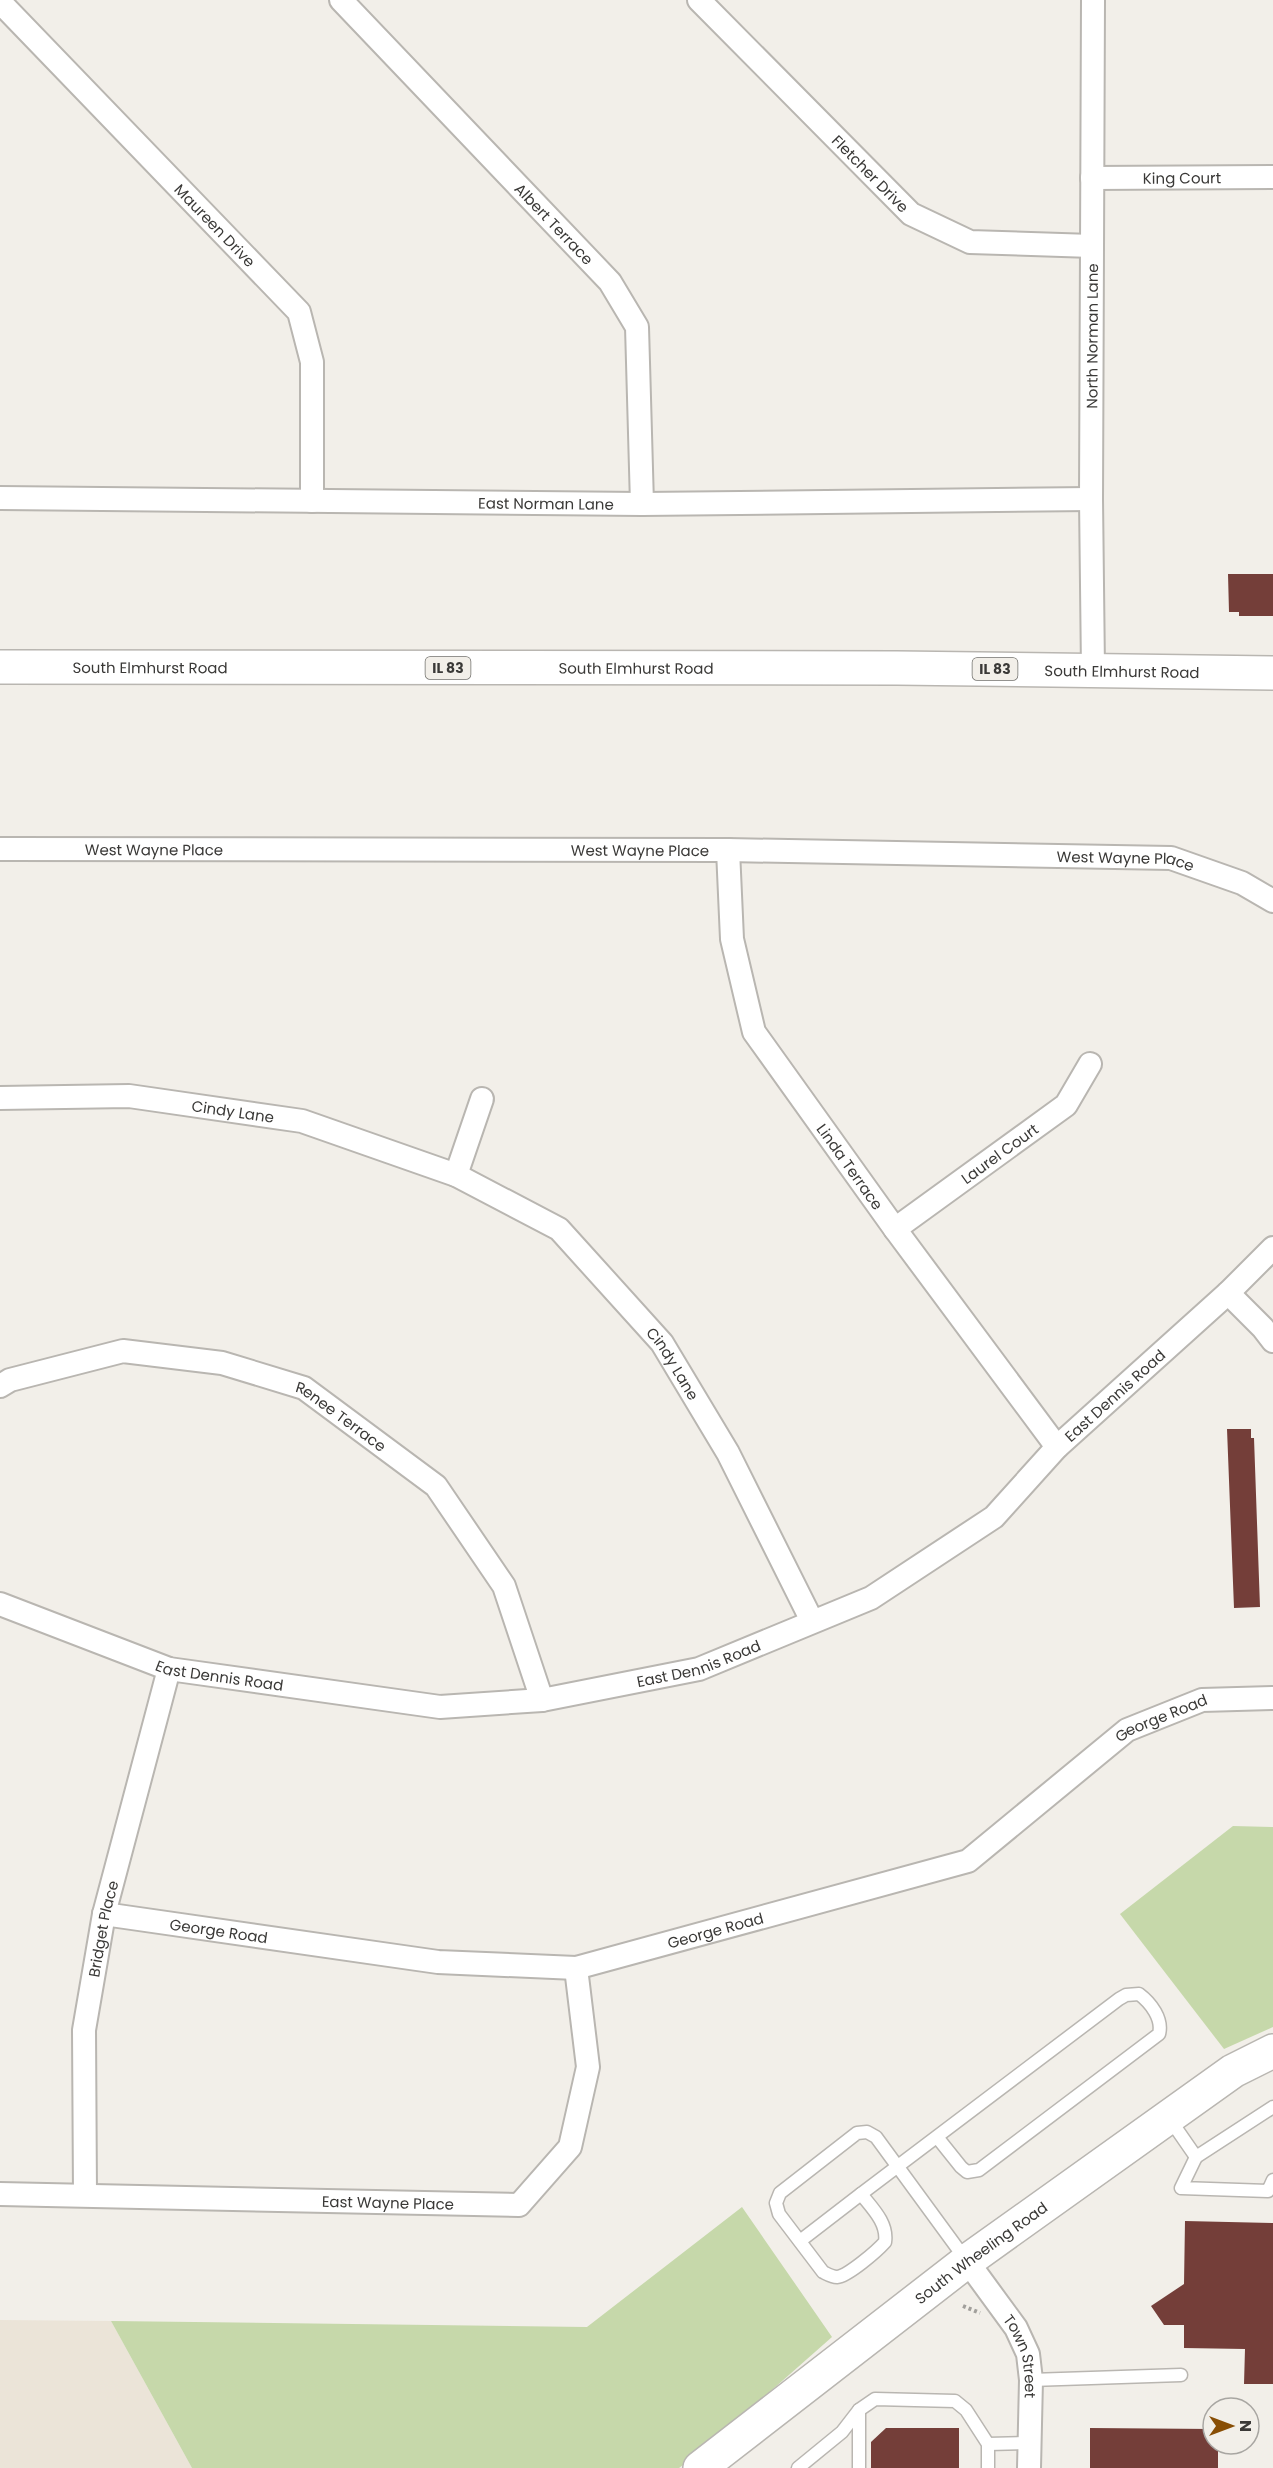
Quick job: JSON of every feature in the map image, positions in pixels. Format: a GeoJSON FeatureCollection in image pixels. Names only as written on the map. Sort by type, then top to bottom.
{"type":"FeatureCollection","features":[{"type":"Feature","properties":{"kind":"main road","name":"South Elmhurst Road"},"geometry":{"type":"LineString","coordinates":[[0,667],[1093,670],[1273,673]]}},
{"type":"Feature","properties":{"kind":"main road","name":"South Wheeling Road"},"geometry":{"type":"LineString","coordinates":[[700,2468],[967,2261],[1233,2071],[1273,2051]]}},
{"type":"Feature","properties":{"kind":"street","name":"Albert Terrace"},"geometry":{"type":"LineString","coordinates":[[341,0],[610,282],[637,327],[642,504]]}},
{"type":"Feature","properties":{"kind":"street","name":"North Norman Lane"},"geometry":{"type":"LineString","coordinates":[[1093,0],[1091,499],[1093,670]]}},
{"type":"Feature","properties":{"kind":"street","name":"Maureen Drive"},"geometry":{"type":"LineString","coordinates":[[0,2],[299,312],[312,362],[312,501]]}},
{"type":"Feature","properties":{"kind":"street","name":"Fletcher Drive"},"geometry":{"type":"LineString","coordinates":[[713,4],[911,214],[970,242],[1092,246]]}},
{"type":"Feature","properties":{"kind":"street","name":"King Court"},"geometry":{"type":"LineString","coordinates":[[1092,178],[1273,177]]}},
{"type":"Feature","properties":{"kind":"street","name":"East Norman Lane"},"geometry":{"type":"LineString","coordinates":[[0,498],[642,504],[1091,499]]}},
{"type":"Feature","properties":{"kind":"street","name":"West Wayne Place"},"geometry":{"type":"LineString","coordinates":[[0,849],[728,850],[1171,858],[1242,883],[1273,901]]}},
{"type":"Feature","properties":{"kind":"street","name":"Linda Terrace"},"geometry":{"type":"LineString","coordinates":[[728,850],[732,939],[754,1032],[895,1229],[1057,1447]]}},
{"type":"Feature","properties":{"kind":"street","name":"Laurel Court"},"geometry":{"type":"LineString","coordinates":[[895,1229],[1066,1105],[1090,1064]]}},
{"type":"Feature","properties":{"kind":"street","name":"Cindy Lane"},"geometry":{"type":"LineString","coordinates":[[0,1098],[129,1096],[302,1122],[456,1175],[559,1228],[662,1343],[728,1453],[812,1621]]}},
{"type":"Feature","properties":{"kind":"street"},"geometry":{"type":"LineString","coordinates":[[456,1175],[482,1099]]}},
{"type":"Feature","properties":{"kind":"street","name":"East Dennis Road"},"geometry":{"type":"LineString","coordinates":[[0,1604],[169,1670],[440,1707],[542,1700],[699,1669],[871,1598],[994,1517],[1057,1447],[1228,1293],[1273,1248]]}},
{"type":"Feature","properties":{"kind":"street"},"geometry":{"type":"LineString","coordinates":[[1228,1293],[1273,1341]]}},
{"type":"Feature","properties":{"kind":"street","name":"Renee Terrace"},"geometry":{"type":"LineString","coordinates":[[0,1386],[10,1380],[123,1351],[222,1363],[304,1388],[436,1486],[504,1586],[542,1700]]}},
{"type":"Feature","properties":{"kind":"street","name":"Bridget Place"},"geometry":{"type":"LineString","coordinates":[[86,2195],[84,2030],[104,1914],[169,1670]]}},
{"type":"Feature","properties":{"kind":"street","name":"George Road"},"geometry":{"type":"LineString","coordinates":[[104,1914],[438,1962],[576,1968],[968,1861],[1127,1730],[1202,1700],[1273,1698]]}},
{"type":"Feature","properties":{"kind":"street","name":"East Wayne Place"},"geometry":{"type":"LineString","coordinates":[[0,2194],[519,2205],[570,2147],[588,2067],[576,1968]]}},
{"type":"Feature","properties":{"kind":"street","name":"Town Street"},"geometry":{"type":"LineString","coordinates":[[967,2261],[1016,2328],[1028,2354],[1031,2380],[1029,2468]]}},
{"type":"Feature","properties":{"kind":"lane"},"geometry":{"type":"LineString","coordinates":[[800,2241],[861,2194],[1126,1995],[1139,1994],[1158,2016],[1159,2034],[979,2170],[967,2172],[937,2137]]}},
{"type":"Feature","properties":{"kind":"lane"},"geometry":{"type":"LineString","coordinates":[[1273,2107],[1196,2157],[1181,2188],[1268,2191],[1273,2180]]}},
{"type":"Feature","properties":{"kind":"lane"},"geometry":{"type":"LineString","coordinates":[[1168,2117],[1196,2157]]}},
{"type":"Feature","properties":{"kind":"lane"},"geometry":{"type":"LineString","coordinates":[[861,2194],[883,2224],[886,2234],[885,2242],[838,2277],[823,2272],[779,2214],[776,2203],[780,2193],[849,2139],[857,2133],[867,2132],[876,2137],[967,2261]]}},
{"type":"Feature","properties":{"kind":"lane"},"geometry":{"type":"LineString","coordinates":[[1031,2380],[1181,2375]]}},
{"type":"Feature","properties":{"kind":"lane"},"geometry":{"type":"LineString","coordinates":[[799,2468],[842,2432],[858,2410],[875,2399],[955,2401],[966,2410],[988,2444],[988,2468]]}},
{"type":"Feature","properties":{"kind":"lane"},"geometry":{"type":"LineString","coordinates":[[858,2410],[859,2468]]}},
{"type":"Feature","properties":{"kind":"lane"},"geometry":{"type":"LineString","coordinates":[[988,2444],[1029,2443]]}},
{"type":"Feature","properties":{"kind":"path"},"geometry":{"type":"LineString","coordinates":[[963,2306],[979,2313],[985,2320]]}},
{"type":"Feature","properties":{"kind":"shaded area"},"geometry":{"type":"Polygon","coordinates":[[[0,2320],[111,2321],[192,2468],[0,2468],[0,2320]]]}},
{"type":"Feature","properties":{"kind":"green space"},"geometry":{"type":"Polygon","coordinates":[[[1233,1826],[1273,1827],[1273,2027],[1224,2049],[1120,1914],[1233,1826]]]}},
{"type":"Feature","properties":{"kind":"green space"},"geometry":{"type":"Polygon","coordinates":[[[742,2207],[832,2337],[712,2443],[679,2468],[192,2468],[111,2321],[587,2327],[742,2207]]]}},
{"type":"Feature","properties":{"kind":"building"},"geometry":{"type":"Polygon","coordinates":[[[1228,574],[1273,574],[1273,616],[1239,616],[1239,612],[1229,612],[1228,574]]]}},
{"type":"Feature","properties":{"kind":"building"},"geometry":{"type":"Polygon","coordinates":[[[1227,1429],[1251,1429],[1251,1438],[1254,1438],[1260,1607],[1234,1608],[1227,1429]]]}},
{"type":"Feature","properties":{"kind":"building"},"geometry":{"type":"Polygon","coordinates":[[[1185,2221],[1273,2223],[1273,2384],[1244,2384],[1245,2349],[1184,2348],[1184,2325],[1164,2325],[1151,2306],[1184,2284],[1185,2221]]]}},
{"type":"Feature","properties":{"kind":"building"},"geometry":{"type":"Polygon","coordinates":[[[886,2428],[959,2428],[959,2468],[871,2468],[871,2442],[886,2428]]]}},
{"type":"Feature","properties":{"kind":"building"},"geometry":{"type":"Polygon","coordinates":[[[1090,2428],[1201,2429],[1201,2456],[1218,2456],[1218,2468],[1090,2468],[1090,2428]]]}}]}
